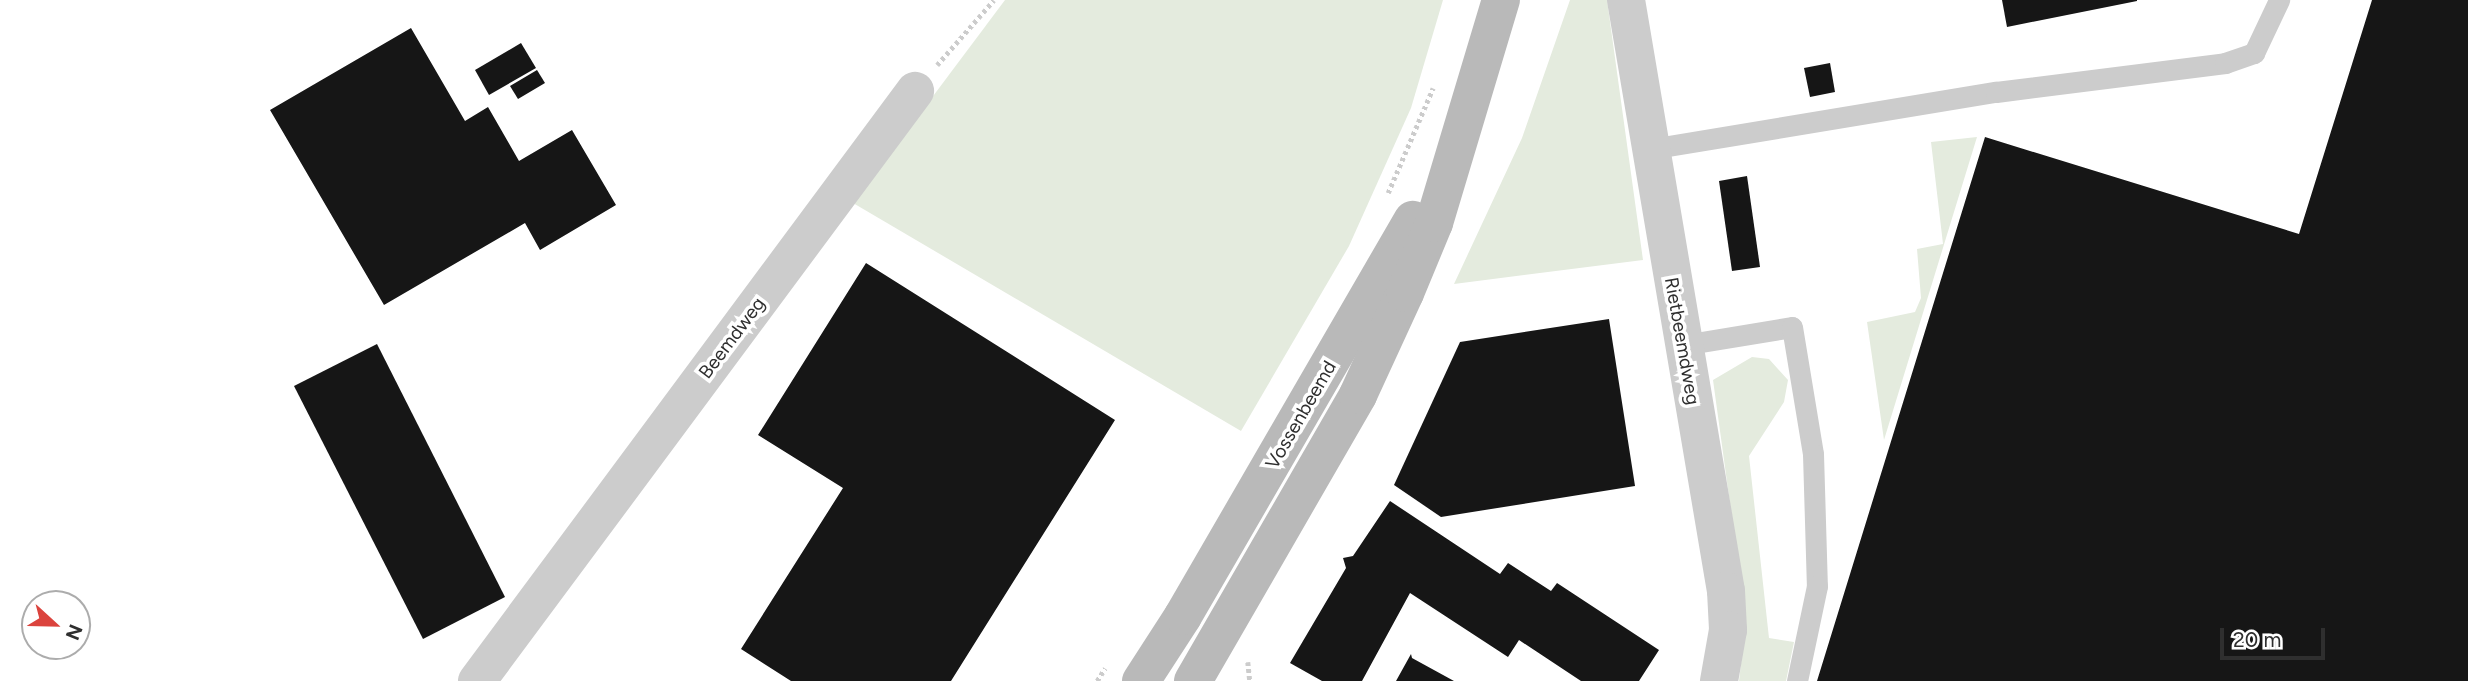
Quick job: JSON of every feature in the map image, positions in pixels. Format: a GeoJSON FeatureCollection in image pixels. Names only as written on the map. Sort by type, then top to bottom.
{"type":"FeatureCollection","features":[{"type":"Feature","properties":{"kind":"main road","name":"Vossenbeemd"},"geometry":{"type":"LineString","coordinates":[[1194,681],[1358,396],[1434,223],[1455,145],[1501,0]]}},
{"type":"Feature","properties":{"kind":"main road","name":"Vossenbeemd"},"geometry":{"type":"LineString","coordinates":[[1141,681],[1303,414],[1455,145]]}},
{"type":"Feature","properties":{"kind":"street","name":"Rietbeemdweg"},"geometry":{"type":"LineString","coordinates":[[1626,0],[1726,591],[1727,630],[1719,681]]}},
{"type":"Feature","properties":{"kind":"street","name":"Beemdweg"},"geometry":{"type":"LineString","coordinates":[[477,681],[915,91]]}},
{"type":"Feature","properties":{"kind":"lane"},"geometry":{"type":"LineString","coordinates":[[1650,149],[1996,92],[2225,63],[2254,53],[2279,0]]}},
{"type":"Feature","properties":{"kind":"lane"},"geometry":{"type":"LineString","coordinates":[[1683,345],[1792,327],[1813,454],[1817,586],[1797,681]]}},
{"type":"Feature","properties":{"kind":"path"},"geometry":{"type":"LineString","coordinates":[[915,91],[994,0]]}},
{"type":"Feature","properties":{"kind":"path"},"geometry":{"type":"LineString","coordinates":[[1247,652],[1250,681]]}},
{"type":"Feature","properties":{"kind":"shaded area"},"geometry":{"type":"Polygon","coordinates":[[[1005,0],[1443,0],[1411,108],[1349,246],[1241,431],[853,203],[1005,0]]]}},
{"type":"Feature","properties":{"kind":"shaded area"},"geometry":{"type":"Polygon","coordinates":[[[1570,0],[1607,0],[1643,260],[1454,284],[1522,138],[1570,0]]]}},
{"type":"Feature","properties":{"kind":"shaded area"},"geometry":{"type":"Polygon","coordinates":[[[1977,137],[1884,440],[1867,322],[1915,312],[1921,298],[1917,249],[1943,244],[1931,142],[1977,137]]]}},
{"type":"Feature","properties":{"kind":"shaded area"},"geometry":{"type":"Polygon","coordinates":[[[1752,357],[1769,359],[1788,380],[1784,402],[1749,456],[1769,638],[1794,642],[1786,681],[1739,681],[1746,620],[1713,380],[1752,357]]]}},
{"type":"Feature","properties":{"kind":"building"},"geometry":{"type":"Polygon","coordinates":[[[2002,0],[2137,0],[2137,1],[2007,27],[2002,0]]]}},
{"type":"Feature","properties":{"kind":"building"},"geometry":{"type":"Polygon","coordinates":[[[2372,0],[2468,0],[2468,681],[1817,681],[1985,137],[2299,234],[2372,0]]]}},
{"type":"Feature","properties":{"kind":"building"},"geometry":{"type":"Polygon","coordinates":[[[411,28],[465,121],[488,107],[519,161],[572,130],[616,205],[540,250],[525,223],[384,305],[270,110],[411,28]]]}},
{"type":"Feature","properties":{"kind":"building"},"geometry":{"type":"Polygon","coordinates":[[[521,43],[536,68],[489,95],[475,70],[521,43]]]}},
{"type":"Feature","properties":{"kind":"building"},"geometry":{"type":"Polygon","coordinates":[[[1830,63],[1835,92],[1810,97],[1804,68],[1830,63]]]}},
{"type":"Feature","properties":{"kind":"building"},"geometry":{"type":"Polygon","coordinates":[[[537,70],[545,83],[518,99],[510,86],[537,70]]]}},
{"type":"Feature","properties":{"kind":"building"},"geometry":{"type":"Polygon","coordinates":[[[1747,176],[1760,267],[1732,271],[1719,181],[1747,176]]]}},
{"type":"Feature","properties":{"kind":"building"},"geometry":{"type":"Polygon","coordinates":[[[866,263],[1115,420],[951,681],[791,681],[741,649],[843,488],[758,435],[866,263]]]}},
{"type":"Feature","properties":{"kind":"building"},"geometry":{"type":"Polygon","coordinates":[[[1609,319],[1635,486],[1441,517],[1394,485],[1460,342],[1609,319]]]}},
{"type":"Feature","properties":{"kind":"building"},"geometry":{"type":"Polygon","coordinates":[[[377,344],[505,597],[423,639],[294,386],[377,344]]]}},
{"type":"Feature","properties":{"kind":"building"},"geometry":{"type":"Polygon","coordinates":[[[1390,501],[1500,574],[1508,563],[1551,591],[1557,583],[1659,650],[1639,681],[1581,681],[1519,640],[1508,657],[1410,593],[1362,681],[1322,681],[1290,663],[1346,568],[1343,558],[1353,556],[1390,501]]]}},
{"type":"Feature","properties":{"kind":"building"},"geometry":{"type":"Polygon","coordinates":[[[1411,654],[1412,658],[1454,681],[1396,681],[1411,654]]]}}]}
